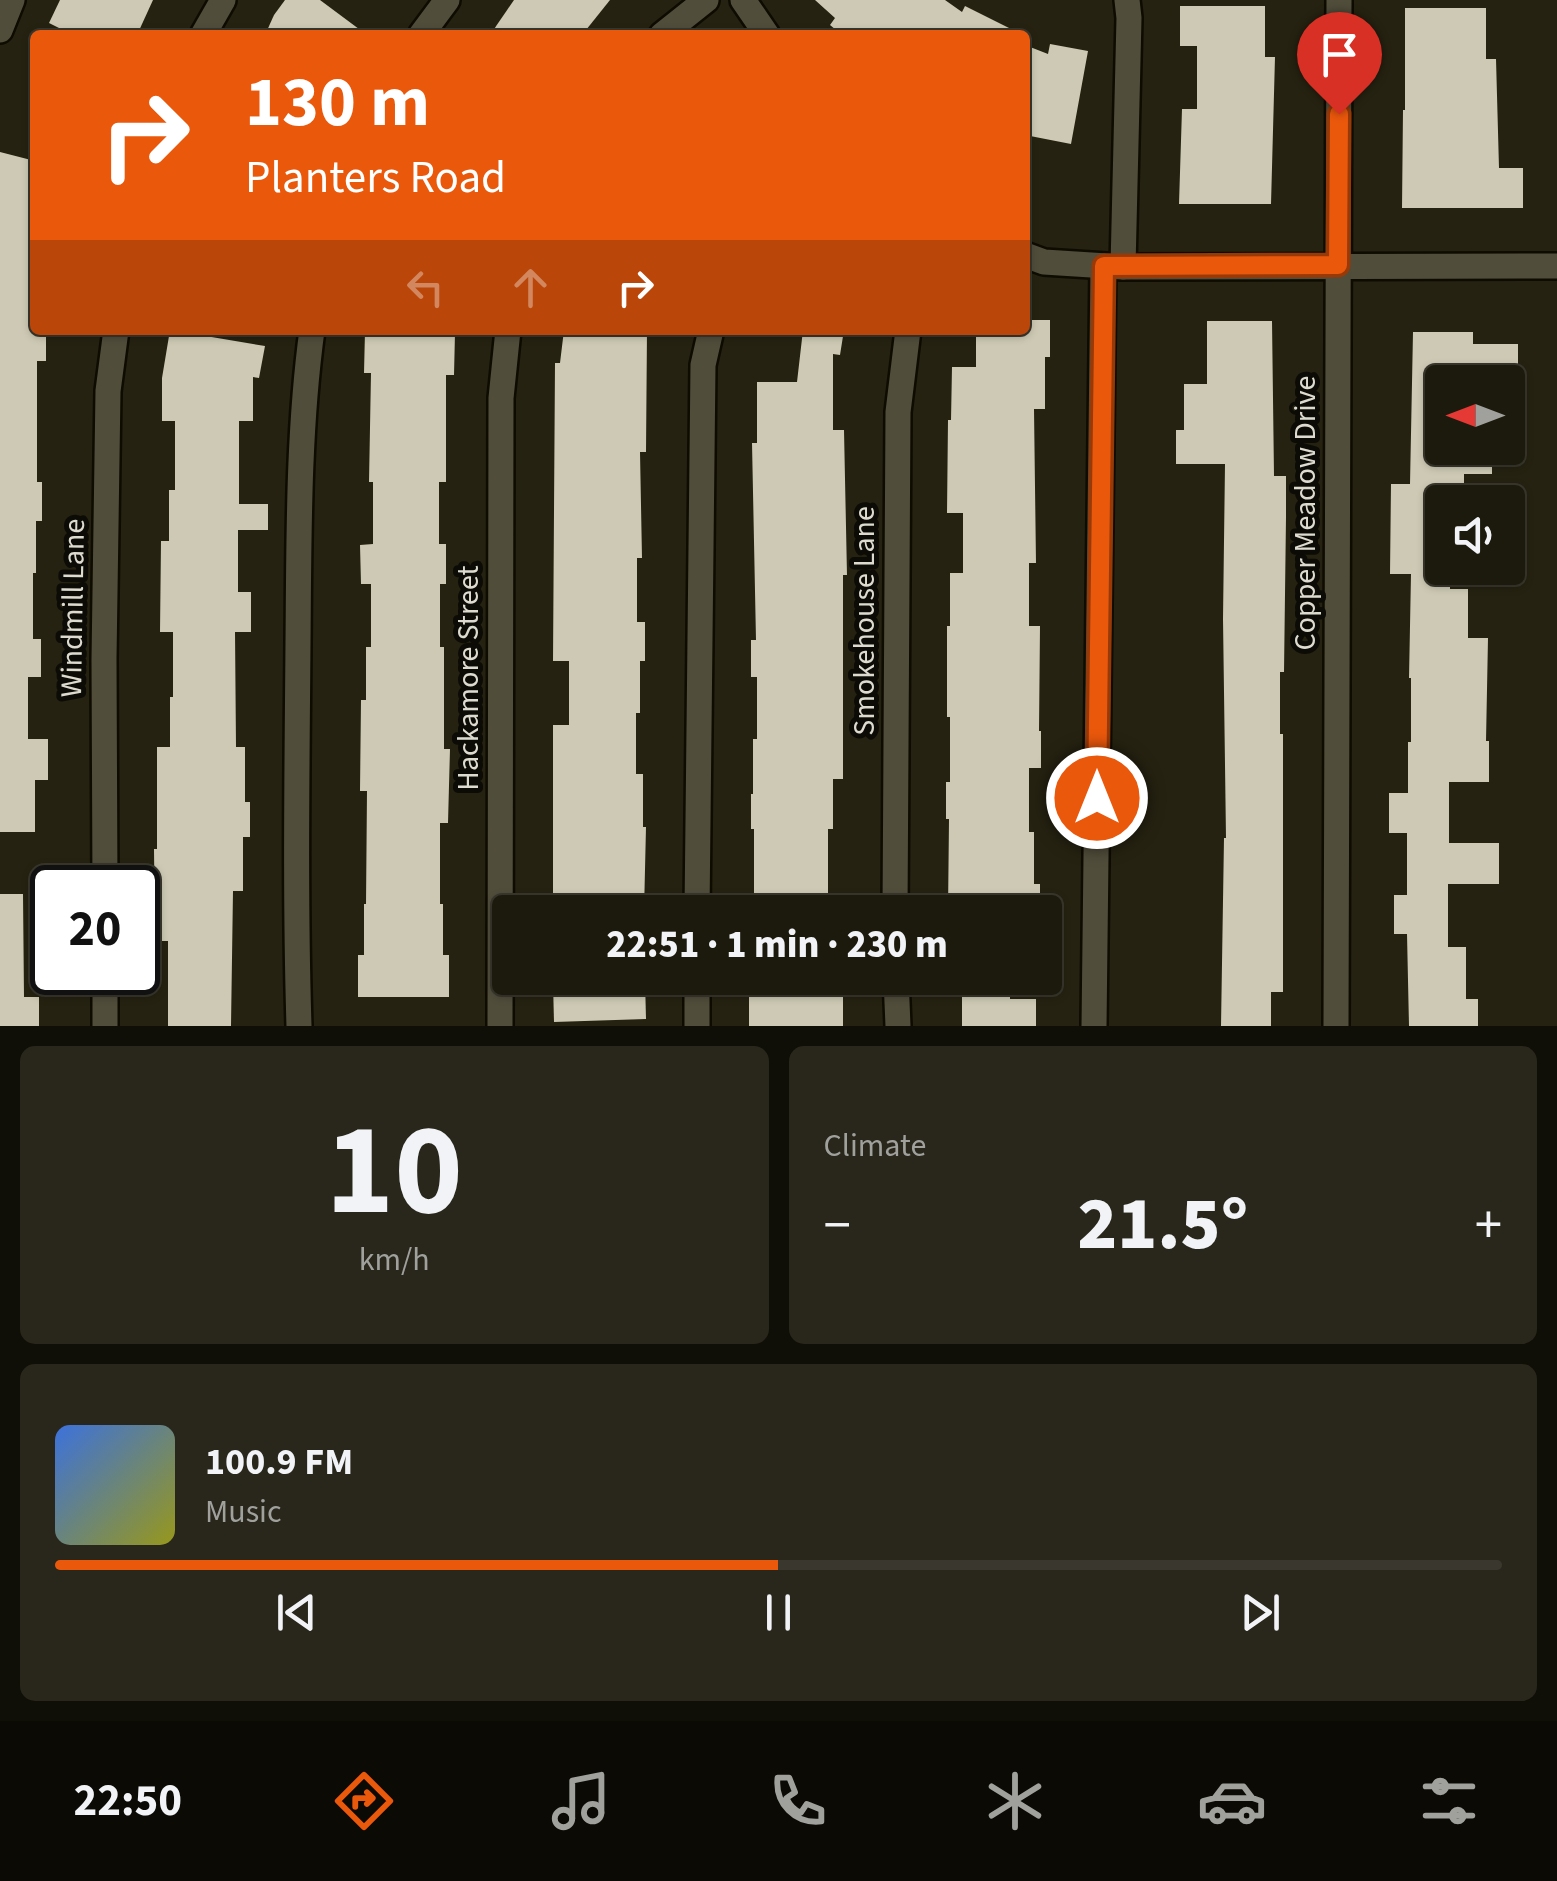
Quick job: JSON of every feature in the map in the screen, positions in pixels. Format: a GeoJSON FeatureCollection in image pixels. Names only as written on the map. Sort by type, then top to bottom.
{"type":"FeatureCollection","features":[{"type":"Feature","properties":{"kind":"street"},"geometry":{"type":"LineString","coordinates":[[0,30],[12,0]]}},
{"type":"Feature","properties":{"kind":"street"},"geometry":{"type":"LineString","coordinates":[[206,30],[223,0]]}},
{"type":"Feature","properties":{"kind":"street"},"geometry":{"type":"LineString","coordinates":[[425,30],[447,0]]}},
{"type":"Feature","properties":{"kind":"street"},"geometry":{"type":"LineString","coordinates":[[668,30],[706,0]]}},
{"type":"Feature","properties":{"kind":"street"},"geometry":{"type":"LineString","coordinates":[[742,0],[764,30]]}},
{"type":"Feature","properties":{"kind":"street"},"geometry":{"type":"LineString","coordinates":[[1094,1026],[1113,266],[1127,0]]}},
{"type":"Feature","properties":{"kind":"street","name":"Copper Meadow Drive"},"geometry":{"type":"LineString","coordinates":[[1336,1026],[1340,0]]}},
{"type":"Feature","properties":{"kind":"street"},"geometry":{"type":"LineString","coordinates":[[1030,258],[1113,266],[1557,266]]}},
{"type":"Feature","properties":{"kind":"street","name":"Windmill Lane"},"geometry":{"type":"LineString","coordinates":[[105,865],[108,391],[115,335]]}},
{"type":"Feature","properties":{"kind":"street"},"geometry":{"type":"LineString","coordinates":[[299,1026],[299,530],[311,335]]}},
{"type":"Feature","properties":{"kind":"street","name":"Hackamore Street"},"geometry":{"type":"LineString","coordinates":[[500,1026],[501,417],[508,335]]}},
{"type":"Feature","properties":{"kind":"street"},"geometry":{"type":"LineString","coordinates":[[697,895],[702,365],[710,335]]}},
{"type":"Feature","properties":{"kind":"street","name":"Smokehouse Lane"},"geometry":{"type":"LineString","coordinates":[[894,895],[898,412],[907,335]]}},
{"type":"Feature","properties":{"kind":"street"},"geometry":{"type":"LineString","coordinates":[[105,995],[105,1026]]}},
{"type":"Feature","properties":{"kind":"street"},"geometry":{"type":"LineString","coordinates":[[697,995],[697,1026]]}},
{"type":"Feature","properties":{"kind":"street"},"geometry":{"type":"LineString","coordinates":[[897,995],[898,1026]]}},
{"type":"Feature","properties":{"kind":"building"},"geometry":{"type":"Polygon","coordinates":[[[60,0],[153,0],[139,30],[63,30],[49,23],[60,0]]]}},
{"type":"Feature","properties":{"kind":"building"},"geometry":{"type":"Polygon","coordinates":[[[285,0],[320,0],[360,30],[267,30],[285,0]]]}},
{"type":"Feature","properties":{"kind":"building"},"geometry":{"type":"Polygon","coordinates":[[[514,0],[610,0],[586,30],[493,30],[514,0]]]}},
{"type":"Feature","properties":{"kind":"building"},"geometry":{"type":"Polygon","coordinates":[[[815,0],[945,0],[962,12],[965,6],[1013,30],[836,30],[830,25],[835,18],[815,0]]]}},
{"type":"Feature","properties":{"kind":"building"},"geometry":{"type":"Polygon","coordinates":[[[1180,6],[1265,6],[1265,57],[1275,57],[1271,204],[1179,204],[1182,109],[1197,109],[1197,46],[1180,46],[1180,6]]]}},
{"type":"Feature","properties":{"kind":"building"},"geometry":{"type":"Polygon","coordinates":[[[1405,8],[1486,8],[1486,59],[1496,59],[1499,168],[1523,168],[1523,208],[1402,208],[1405,8]]]}},
{"type":"Feature","properties":{"kind":"building"},"geometry":{"type":"Polygon","coordinates":[[[1050,44],[1088,51],[1071,144],[1030,136],[1030,47],[1048,54],[1050,44]]]}},
{"type":"Feature","properties":{"kind":"building"},"geometry":{"type":"Polygon","coordinates":[[[0,152],[30,160],[30,335],[46,335],[46,361],[37,361],[37,482],[42,482],[42,521],[36,521],[33,573],[33,639],[41,639],[41,677],[28,677],[28,739],[48,739],[48,780],[35,780],[35,832],[0,832],[0,152]]]}},
{"type":"Feature","properties":{"kind":"building"},"geometry":{"type":"Polygon","coordinates":[[[1030,320],[1050,320],[1045,409],[1034,409],[1036,563],[1029,563],[1029,626],[1040,626],[1041,768],[1029,768],[1029,832],[1034,832],[1034,884],[1040,884],[1040,895],[948,895],[947,626],[950,573],[963,573],[963,513],[947,513],[952,367],[976,367],[976,335],[1030,335],[1030,320]]]}},
{"type":"Feature","properties":{"kind":"building"},"geometry":{"type":"Polygon","coordinates":[[[1207,321],[1272,321],[1274,476],[1286,476],[1286,517],[1284,672],[1280,672],[1283,992],[1271,992],[1271,1026],[1221,1026],[1226,838],[1225,464],[1176,464],[1176,430],[1184,430],[1184,384],[1207,384],[1207,321]]]}},
{"type":"Feature","properties":{"kind":"building"},"geometry":{"type":"Polygon","coordinates":[[[1413,332],[1473,332],[1473,344],[1518,344],[1518,365],[1425,365],[1425,465],[1492,465],[1492,474],[1464,474],[1464,485],[1425,485],[1425,585],[1468,589],[1468,638],[1488,638],[1489,782],[1449,782],[1449,843],[1499,843],[1499,884],[1448,884],[1448,947],[1466,947],[1466,999],[1478,999],[1478,1026],[1409,1026],[1407,934],[1394,934],[1394,895],[1407,895],[1407,833],[1389,833],[1389,793],[1408,793],[1411,574],[1390,574],[1391,484],[1410,484],[1413,332]]]}},
{"type":"Feature","properties":{"kind":"building"},"geometry":{"type":"Polygon","coordinates":[[[169,335],[200,335],[265,346],[259,378],[253,377],[253,421],[239,421],[239,504],[268,504],[268,530],[238,530],[238,592],[251,592],[251,632],[235,632],[236,747],[245,747],[245,802],[250,802],[250,837],[243,837],[243,891],[233,891],[231,1026],[168,1026],[168,941],[160,941],[160,865],[154,865],[154,849],[157,747],[170,747],[173,697],[173,632],[160,632],[161,541],[169,541],[169,490],[175,490],[175,421],[162,421],[162,378],[169,335]]]}},
{"type":"Feature","properties":{"kind":"building"},"geometry":{"type":"Polygon","coordinates":[[[365,335],[455,335],[454,375],[446,375],[446,482],[439,482],[439,544],[446,544],[446,584],[440,584],[444,749],[450,749],[448,823],[440,823],[440,904],[443,955],[449,955],[449,997],[358,997],[358,955],[364,955],[366,904],[367,791],[360,791],[361,700],[366,700],[366,647],[371,647],[371,584],[361,584],[360,545],[373,544],[373,482],[369,482],[371,373],[364,373],[365,335]]]}},
{"type":"Feature","properties":{"kind":"building"},"geometry":{"type":"Polygon","coordinates":[[[563,335],[647,335],[646,452],[640,452],[642,558],[637,558],[637,622],[645,622],[645,661],[640,661],[640,713],[636,713],[636,774],[643,774],[646,827],[644,895],[553,895],[553,725],[569,725],[569,661],[553,661],[555,363],[560,363],[563,335]]]}},
{"type":"Feature","properties":{"kind":"building"},"geometry":{"type":"Polygon","coordinates":[[[802,335],[843,335],[840,355],[833,354],[833,430],[844,430],[847,575],[843,575],[843,779],[833,779],[828,895],[754,895],[751,794],[753,739],[757,739],[757,677],[751,677],[751,640],[756,640],[752,443],[757,443],[757,382],[797,382],[802,335]]]}},
{"type":"Feature","properties":{"kind":"building"},"geometry":{"type":"Polygon","coordinates":[[[0,894],[23,894],[24,997],[39,997],[39,1026],[0,1026],[0,894]]]}},
{"type":"Feature","properties":{"kind":"building"},"geometry":{"type":"Polygon","coordinates":[[[553,995],[645,995],[646,1019],[554,1022],[553,995]]]}},
{"type":"Feature","properties":{"kind":"building"},"geometry":{"type":"Polygon","coordinates":[[[843,995],[843,1026],[749,1026],[749,997],[843,995]]]}},
{"type":"Feature","properties":{"kind":"building"},"geometry":{"type":"Polygon","coordinates":[[[962,995],[1036,999],[1036,1026],[962,1026],[962,995]]]}},
{"type":"Feature","properties":{"kind":"route"},"geometry":{"type":"LineString","coordinates":[[1097,798],[1104,266],[1338,265],[1339,114]]}}]}
